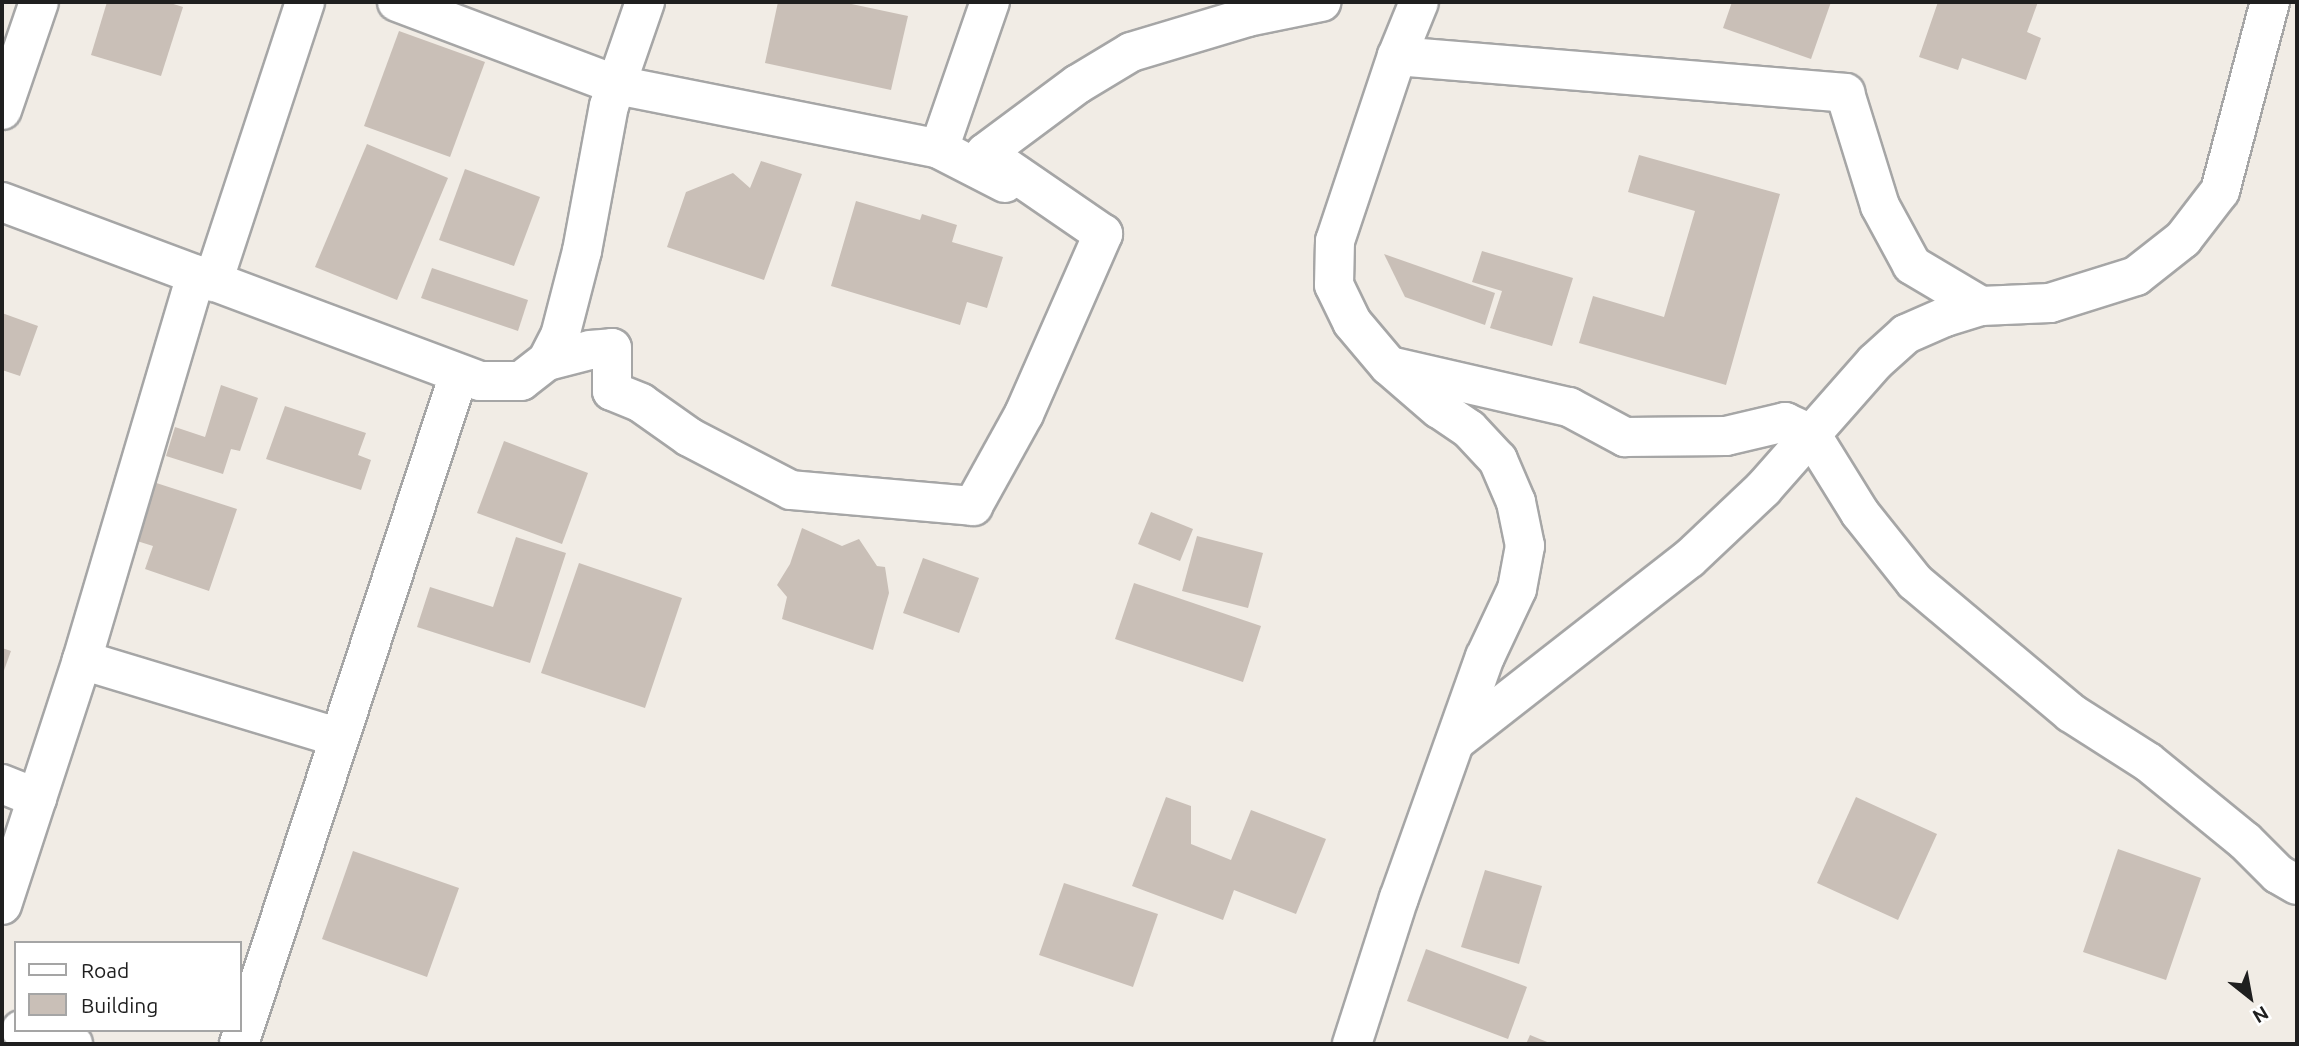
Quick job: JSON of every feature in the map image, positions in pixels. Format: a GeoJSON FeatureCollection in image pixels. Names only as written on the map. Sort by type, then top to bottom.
{"type":"FeatureCollection","features":[{"type":"Feature","properties":{"kind":"street"},"geometry":{"type":"LineString","coordinates":[[2,110],[39,2]]}},
{"type":"Feature","properties":{"kind":"street"},"geometry":{"type":"LineString","coordinates":[[2,905],[204,278],[305,2]]}},
{"type":"Feature","properties":{"kind":"street"},"geometry":{"type":"LineString","coordinates":[[397,2],[617,85],[939,149],[1103,234]]}},
{"type":"Feature","properties":{"kind":"street"},"geometry":{"type":"LineString","coordinates":[[547,361],[560,336],[582,251],[609,106],[645,2]]}},
{"type":"Feature","properties":{"kind":"street"},"geometry":{"type":"LineString","coordinates":[[939,149],[990,2]]}},
{"type":"Feature","properties":{"kind":"street"},"geometry":{"type":"LineString","coordinates":[[1103,234],[985,153],[1078,84],[1131,52],[1248,18],[1321,2]]}},
{"type":"Feature","properties":{"kind":"street"},"geometry":{"type":"LineString","coordinates":[[1352,1044],[1399,898],[1485,657],[1517,589],[1525,546],[1516,502],[1498,460],[1469,429],[1439,409],[1389,366],[1352,322],[1334,285],[1335,241],[1397,56],[1419,2]]}},
{"type":"Feature","properties":{"kind":"street"},"geometry":{"type":"LineString","coordinates":[[1457,740],[1689,559],[1763,489],[1875,362],[1906,334],[1945,317],[1981,306],[2050,303],[2136,276],[2183,239],[2220,191],[2266,3]]}},
{"type":"Feature","properties":{"kind":"street"},"geometry":{"type":"LineString","coordinates":[[1397,56],[1845,93],[1880,206],[1912,265],[1981,306]]}},
{"type":"Feature","properties":{"kind":"street"},"geometry":{"type":"LineString","coordinates":[[2,202],[480,381],[521,381],[547,361],[590,350],[612,348],[612,391],[641,403],[689,437],[791,490],[973,506],[1024,414],[1103,234]]}},
{"type":"Feature","properties":{"kind":"street"},"geometry":{"type":"LineString","coordinates":[[1389,366],[1569,407],[1625,437],[1726,436],[1785,422],[1811,434],[1860,513],[1914,582],[2071,713],[2148,762],[2245,841],[2278,874],[2297,885]]}},
{"type":"Feature","properties":{"kind":"street"},"geometry":{"type":"LineString","coordinates":[[239,1044],[337,737],[459,374]]}},
{"type":"Feature","properties":{"kind":"street"},"geometry":{"type":"LineString","coordinates":[[82,660],[337,737]]}},
{"type":"Feature","properties":{"kind":"street"},"geometry":{"type":"LineString","coordinates":[[2,784],[37,798]]}},
{"type":"Feature","properties":{"kind":"street"},"geometry":{"type":"LineString","coordinates":[[28,1032],[73,1044]]}},
{"type":"Feature","properties":{"kind":"building"},"geometry":{"type":"Polygon","coordinates":[[[107,2],[167,2],[183,7],[161,76],[91,55],[107,2]]]}},
{"type":"Feature","properties":{"kind":"building"},"geometry":{"type":"Polygon","coordinates":[[[778,2],[842,2],[908,16],[891,90],[765,63],[778,2]]]}},
{"type":"Feature","properties":{"kind":"building"},"geometry":{"type":"Polygon","coordinates":[[[1732,2],[1831,2],[1811,59],[1723,28],[1732,2]]]}},
{"type":"Feature","properties":{"kind":"building"},"geometry":{"type":"Polygon","coordinates":[[[1938,2],[2038,2],[2027,32],[2041,38],[2026,80],[1962,58],[1958,70],[1919,57],[1938,2]]]}},
{"type":"Feature","properties":{"kind":"building"},"geometry":{"type":"Polygon","coordinates":[[[399,31],[485,62],[450,157],[364,126],[399,31]]]}},
{"type":"Feature","properties":{"kind":"building"},"geometry":{"type":"Polygon","coordinates":[[[367,144],[448,178],[397,300],[315,267],[367,144]]]}},
{"type":"Feature","properties":{"kind":"building"},"geometry":{"type":"Polygon","coordinates":[[[1639,155],[1780,194],[1726,385],[1579,343],[1593,296],[1664,317],[1695,211],[1628,192],[1639,155]]]}},
{"type":"Feature","properties":{"kind":"building"},"geometry":{"type":"Polygon","coordinates":[[[761,161],[802,174],[764,280],[667,247],[686,192],[733,173],[750,188],[761,161]]]}},
{"type":"Feature","properties":{"kind":"building"},"geometry":{"type":"Polygon","coordinates":[[[465,169],[540,197],[514,266],[439,240],[465,169]]]}},
{"type":"Feature","properties":{"kind":"building"},"geometry":{"type":"Polygon","coordinates":[[[856,201],[920,220],[922,214],[957,225],[952,242],[1003,257],[987,308],[967,302],[960,325],[831,286],[856,201]]]}},
{"type":"Feature","properties":{"kind":"building"},"geometry":{"type":"Polygon","coordinates":[[[1482,251],[1573,278],[1552,346],[1490,328],[1502,291],[1472,282],[1482,251]]]}},
{"type":"Feature","properties":{"kind":"building"},"geometry":{"type":"Polygon","coordinates":[[[1384,254],[1495,293],[1485,325],[1405,297],[1384,254]]]}},
{"type":"Feature","properties":{"kind":"building"},"geometry":{"type":"Polygon","coordinates":[[[432,268],[528,300],[518,331],[421,298],[432,268]]]}},
{"type":"Feature","properties":{"kind":"building"},"geometry":{"type":"Polygon","coordinates":[[[2,313],[38,326],[20,376],[2,370],[2,313]]]}},
{"type":"Feature","properties":{"kind":"building"},"geometry":{"type":"Polygon","coordinates":[[[221,385],[258,398],[240,451],[231,449],[223,474],[166,456],[175,427],[205,437],[221,385]]]}},
{"type":"Feature","properties":{"kind":"building"},"geometry":{"type":"Polygon","coordinates":[[[285,406],[366,433],[358,455],[371,460],[361,490],[266,459],[285,406]]]}},
{"type":"Feature","properties":{"kind":"building"},"geometry":{"type":"Polygon","coordinates":[[[504,441],[588,473],[562,544],[477,513],[504,441]]]}},
{"type":"Feature","properties":{"kind":"building"},"geometry":{"type":"Polygon","coordinates":[[[147,480],[237,509],[209,591],[145,569],[153,546],[137,541],[148,507],[139,504],[147,480]]]}},
{"type":"Feature","properties":{"kind":"building"},"geometry":{"type":"Polygon","coordinates":[[[1151,512],[1193,529],[1180,561],[1138,544],[1151,512]]]}},
{"type":"Feature","properties":{"kind":"building"},"geometry":{"type":"Polygon","coordinates":[[[802,528],[842,546],[859,539],[877,566],[885,567],[889,593],[873,650],[782,619],[787,597],[777,585],[790,564],[802,528]]]}},
{"type":"Feature","properties":{"kind":"building"},"geometry":{"type":"Polygon","coordinates":[[[1197,536],[1263,553],[1248,608],[1182,591],[1197,536]]]}},
{"type":"Feature","properties":{"kind":"building"},"geometry":{"type":"Polygon","coordinates":[[[516,537],[566,553],[530,663],[417,627],[430,587],[493,607],[516,537]]]}},
{"type":"Feature","properties":{"kind":"building"},"geometry":{"type":"Polygon","coordinates":[[[923,558],[979,578],[959,633],[903,613],[923,558]]]}},
{"type":"Feature","properties":{"kind":"building"},"geometry":{"type":"Polygon","coordinates":[[[579,563],[682,598],[645,708],[541,673],[579,563]]]}},
{"type":"Feature","properties":{"kind":"building"},"geometry":{"type":"Polygon","coordinates":[[[1134,583],[1261,626],[1243,682],[1115,639],[1134,583]]]}},
{"type":"Feature","properties":{"kind":"building"},"geometry":{"type":"Polygon","coordinates":[[[2,648],[11,651],[2,676],[2,648]]]}},
{"type":"Feature","properties":{"kind":"building"},"geometry":{"type":"Polygon","coordinates":[[[1166,797],[1191,806],[1191,844],[1231,860],[1251,810],[1326,839],[1296,914],[1234,890],[1223,920],[1132,886],[1166,797]]]}},
{"type":"Feature","properties":{"kind":"building"},"geometry":{"type":"Polygon","coordinates":[[[1856,797],[1937,834],[1898,920],[1817,883],[1856,797]]]}},
{"type":"Feature","properties":{"kind":"building"},"geometry":{"type":"Polygon","coordinates":[[[2118,849],[2201,878],[2166,980],[2083,952],[2118,849]]]}},
{"type":"Feature","properties":{"kind":"building"},"geometry":{"type":"Polygon","coordinates":[[[353,851],[459,888],[427,977],[322,939],[353,851]]]}},
{"type":"Feature","properties":{"kind":"building"},"geometry":{"type":"Polygon","coordinates":[[[1485,870],[1542,886],[1519,964],[1461,947],[1485,870]]]}},
{"type":"Feature","properties":{"kind":"building"},"geometry":{"type":"Polygon","coordinates":[[[1064,883],[1158,914],[1133,987],[1039,955],[1064,883]]]}},
{"type":"Feature","properties":{"kind":"building"},"geometry":{"type":"Polygon","coordinates":[[[1426,949],[1527,987],[1508,1039],[1407,1001],[1426,949]]]}},
{"type":"Feature","properties":{"kind":"building"},"geometry":{"type":"Polygon","coordinates":[[[1530,1035],[1552,1044],[1526,1044],[1530,1035]]]}}]}
